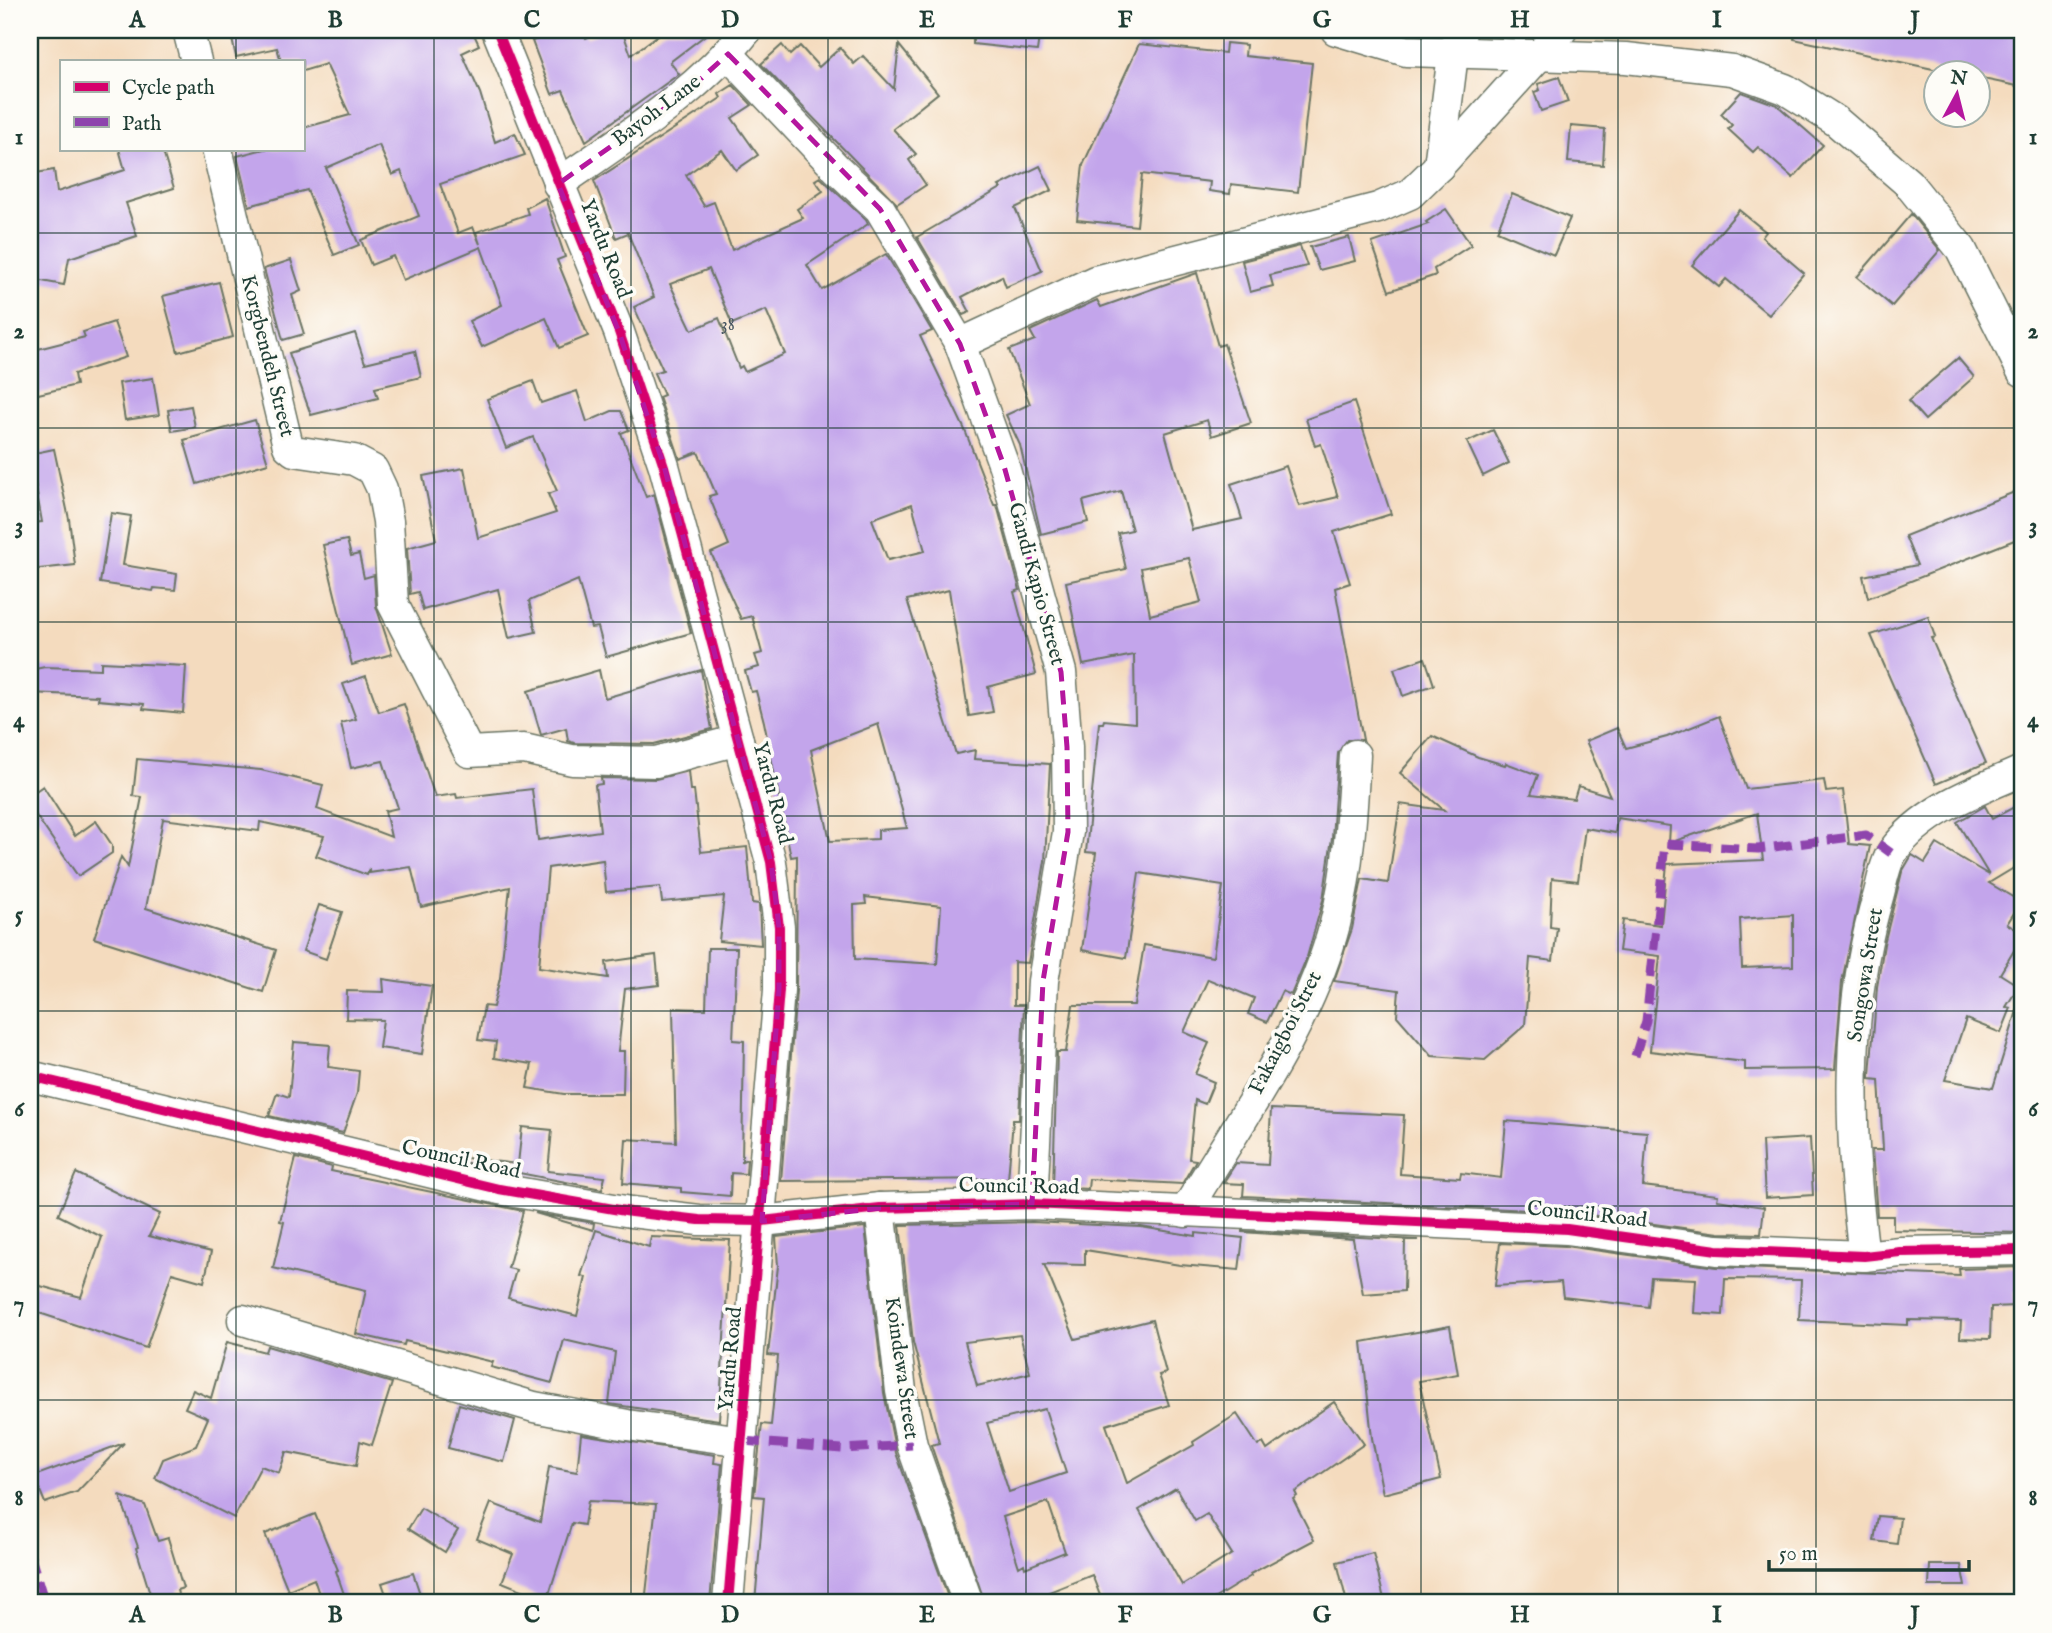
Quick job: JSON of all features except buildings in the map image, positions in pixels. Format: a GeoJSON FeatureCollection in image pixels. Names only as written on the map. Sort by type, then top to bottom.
{"type":"FeatureCollection","features":[{"type":"Feature","properties":{"kind":"street"},"geometry":{"type":"LineString","coordinates":[[188,30],[196,60]]}},
{"type":"Feature","properties":{"kind":"street","name":"Yardu Road"},"geometry":{"type":"LineString","coordinates":[[497,30],[618,332],[664,466],[771,862],[779,927],[779,990],[762,1220],[727,1603]]}},
{"type":"Feature","properties":{"kind":"street","name":"Bayoh Lane"},"geometry":{"type":"LineString","coordinates":[[558,184],[682,96],[728,54],[747,30]]}},
{"type":"Feature","properties":{"kind":"street"},"geometry":{"type":"LineString","coordinates":[[1336,30],[1406,51],[1457,42],[1540,53],[1626,58],[1732,70],[1785,89],[1836,121],[1908,183],[1961,249],[2019,356]]}},
{"type":"Feature","properties":{"kind":"street"},"geometry":{"type":"LineString","coordinates":[[960,344],[1095,281],[1378,208],[1410,194],[1439,166],[1562,30]]}},
{"type":"Feature","properties":{"kind":"street"},"geometry":{"type":"LineString","coordinates":[[1439,166],[1457,42]]}},
{"type":"Feature","properties":{"kind":"street","name":"Gandi Kapio Street"},"geometry":{"type":"LineString","coordinates":[[728,54],[836,168],[880,209],[960,344],[1004,467],[1061,672],[1067,747],[1068,832],[1044,981],[1032,1204]]}},
{"type":"Feature","properties":{"kind":"street","name":"Korgbendeh Street"},"geometry":{"type":"LineString","coordinates":[[217,150],[288,446],[294,451],[354,460],[373,470],[382,489],[388,521],[393,604],[469,752],[524,749],[572,760],[656,762],[738,740]]}},
{"type":"Feature","properties":{"kind":"street","name":"Fakaigboi Stret"},"geometry":{"type":"LineString","coordinates":[[1185,1212],[1281,1050],[1320,969],[1335,925],[1345,868],[1355,755]]}},
{"type":"Feature","properties":{"kind":"street","name":"Songowa Street"},"geometry":{"type":"LineString","coordinates":[[1864,1255],[1852,1133],[1852,1078],[1868,939],[1891,853],[1923,820],[1972,793],[2022,771]]}},
{"type":"Feature","properties":{"kind":"street","name":"Council Road"},"geometry":{"type":"LineString","coordinates":[[30,1076],[499,1189],[685,1219],[762,1220],[880,1208],[1032,1204],[1567,1229],[1698,1249],[1864,1255],[2022,1250]]}},
{"type":"Feature","properties":{"kind":"street","name":"Koindewa Street"},"geometry":{"type":"LineString","coordinates":[[880,1208],[901,1391],[912,1446],[968,1603]]}},
{"type":"Feature","properties":{"kind":"street"},"geometry":{"type":"LineString","coordinates":[[243,1320],[534,1407],[627,1425],[743,1441]]}},
{"type":"Feature","properties":{"kind":"highlighted area"},"geometry":{"type":"Polygon","coordinates":[[[728,54],[880,209],[960,344],[1004,466],[1061,672],[1067,747],[1068,832],[1043,981],[1032,1204],[880,1208],[762,1221],[779,990],[779,927],[771,862],[664,466],[619,332],[558,184],[682,96],[728,54]]]}},
{"type":"Feature","properties":{"kind":"marked path"},"geometry":{"type":"LineString","coordinates":[[1635,1056],[1646,1021],[1665,844],[1758,849],[1866,835],[1891,853]]}},
{"type":"Feature","properties":{"kind":"marked path"},"geometry":{"type":"LineString","coordinates":[[743,1441],[843,1449],[912,1445]]}},
{"type":"Feature","properties":{"kind":"marked path"},"geometry":{"type":"LineString","coordinates":[[30,1554],[45,1603]]}},
{"type":"Feature","properties":{"kind":"cycle path"},"geometry":{"type":"LineString","coordinates":[[497,30],[619,332],[664,466],[771,862],[779,927],[779,990],[728,1603]]}},
{"type":"Feature","properties":{"kind":"cycle path"},"geometry":{"type":"LineString","coordinates":[[30,1076],[499,1189],[631,1212],[699,1220],[762,1221],[880,1208],[1032,1204],[1567,1229],[1717,1250],[1864,1256],[1900,1252],[2022,1250]]}}]}
